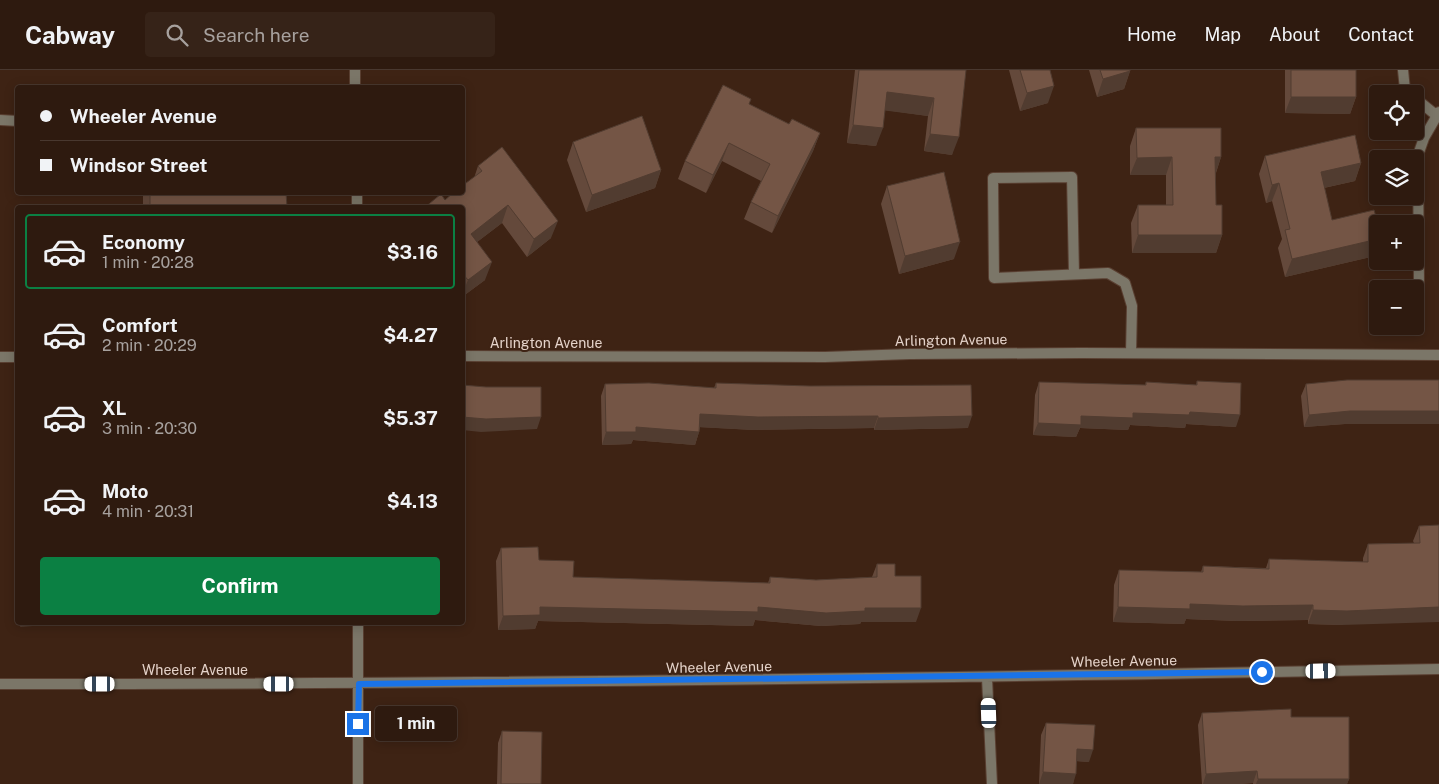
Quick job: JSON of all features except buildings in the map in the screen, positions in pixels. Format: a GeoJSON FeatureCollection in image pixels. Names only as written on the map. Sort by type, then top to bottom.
{"type":"FeatureCollection","features":[{"type":"Feature","properties":{"kind":"street"},"geometry":{"type":"LineString","coordinates":[[355,70],[355,85]]}},
{"type":"Feature","properties":{"kind":"street"},"geometry":{"type":"LineString","coordinates":[[1403,70],[1404,85]]}},
{"type":"Feature","properties":{"kind":"street"},"geometry":{"type":"LineString","coordinates":[[1419,280],[1418,155],[1438,113],[1424,104]]}},
{"type":"Feature","properties":{"kind":"street"},"geometry":{"type":"LineString","coordinates":[[0,120],[15,121]]}},
{"type":"Feature","properties":{"kind":"street"},"geometry":{"type":"LineString","coordinates":[[1074,274],[1072,177],[993,178],[994,278],[1108,273],[1125,283],[1132,306],[1131,353]]}},
{"type":"Feature","properties":{"kind":"street","name":"Arlington Avenue"},"geometry":{"type":"LineString","coordinates":[[465,356],[825,358],[910,354],[1439,355]]}},
{"type":"Feature","properties":{"kind":"street"},"geometry":{"type":"LineString","coordinates":[[0,357],[15,357]]}},
{"type":"Feature","properties":{"kind":"street"},"geometry":{"type":"LineString","coordinates":[[358,625],[358,784]]}},
{"type":"Feature","properties":{"kind":"street","name":"Wheeler Avenue"},"geometry":{"type":"LineString","coordinates":[[0,684],[359,684],[988,678],[1439,669]]}},
{"type":"Feature","properties":{"kind":"street"},"geometry":{"type":"LineString","coordinates":[[988,678],[992,784]]}},
{"type":"Feature","properties":{"kind":"route"},"geometry":{"type":"LineString","coordinates":[[358,724],[359,684],[988,678],[1262,672]]}}]}
